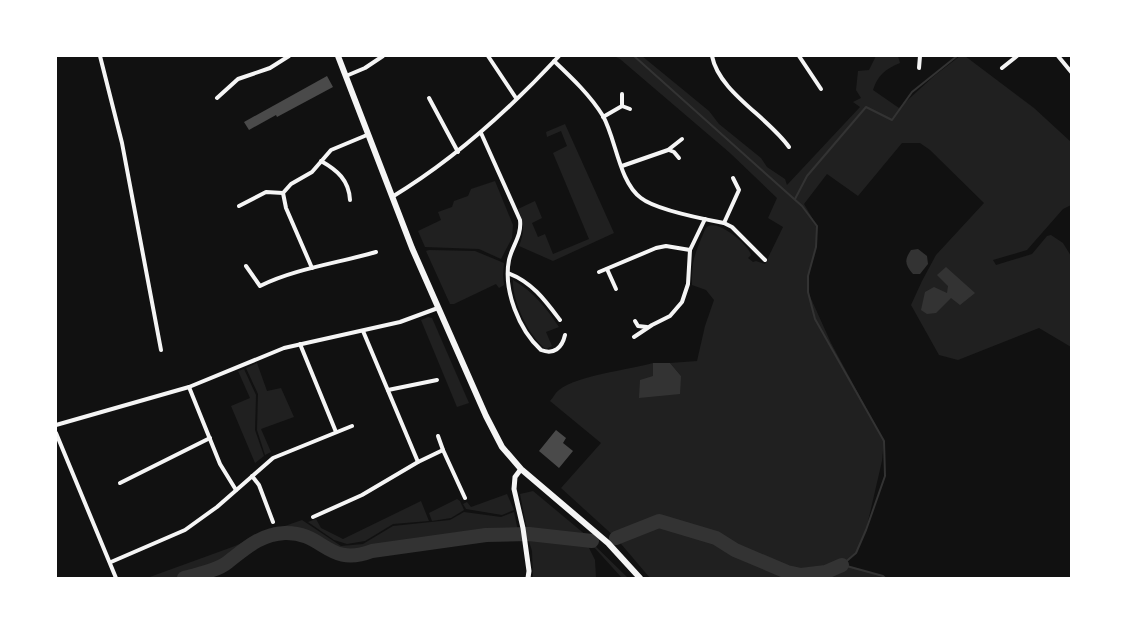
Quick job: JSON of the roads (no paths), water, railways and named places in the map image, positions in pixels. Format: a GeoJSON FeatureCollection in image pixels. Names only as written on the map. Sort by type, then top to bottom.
{"type":"FeatureCollection","features":[{"type":"Feature","properties":{"kind":"main road"},"geometry":{"type":"LineString","coordinates":[[338,56],[367,135],[438,308],[502,447],[521,469],[608,543],[640,579]]}},
{"type":"Feature","properties":{"kind":"street"},"geometry":{"type":"LineString","coordinates":[[100,56],[122,143],[161,350]]}},
{"type":"Feature","properties":{"kind":"street"},"geometry":{"type":"LineString","coordinates":[[217,98],[238,79],[270,68],[289,56]]}},
{"type":"Feature","properties":{"kind":"street"},"geometry":{"type":"LineString","coordinates":[[345,76],[365,68],[383,56]]}},
{"type":"Feature","properties":{"kind":"street"},"geometry":{"type":"LineString","coordinates":[[488,56],[516,98]]}},
{"type":"Feature","properties":{"kind":"street"},"geometry":{"type":"LineString","coordinates":[[392,197],[458,152],[481,133],[559,56]]}},
{"type":"Feature","properties":{"kind":"street"},"geometry":{"type":"LineString","coordinates":[[712,56],[714,65],[726,85],[773,127],[789,147]]}},
{"type":"Feature","properties":{"kind":"street"},"geometry":{"type":"LineString","coordinates":[[799,56],[821,89]]}},
{"type":"Feature","properties":{"kind":"street"},"geometry":{"type":"LineString","coordinates":[[919,68],[920,56]]}},
{"type":"Feature","properties":{"kind":"street"},"geometry":{"type":"LineString","coordinates":[[1002,68],[1017,56]]}},
{"type":"Feature","properties":{"kind":"street"},"geometry":{"type":"LineString","coordinates":[[1058,56],[1071,73]]}},
{"type":"Feature","properties":{"kind":"street"},"geometry":{"type":"LineString","coordinates":[[554,61],[589,96],[603,117],[632,190],[642,199],[732,227],[765,260]]}},
{"type":"Feature","properties":{"kind":"street"},"geometry":{"type":"LineString","coordinates":[[622,94],[622,106]]}},
{"type":"Feature","properties":{"kind":"street"},"geometry":{"type":"LineString","coordinates":[[429,98],[458,152]]}},
{"type":"Feature","properties":{"kind":"street"},"geometry":{"type":"LineString","coordinates":[[603,117],[622,106]]}},
{"type":"Feature","properties":{"kind":"street"},"geometry":{"type":"LineString","coordinates":[[622,106],[630,110]]}},
{"type":"Feature","properties":{"kind":"street"},"geometry":{"type":"LineString","coordinates":[[481,133],[520,220],[520,233],[512,250],[508,273],[514,306],[532,341],[541,351],[559,349],[565,335]]}},
{"type":"Feature","properties":{"kind":"street"},"geometry":{"type":"LineString","coordinates":[[283,193],[291,184],[312,172],[331,150],[367,135]]}},
{"type":"Feature","properties":{"kind":"street"},"geometry":{"type":"LineString","coordinates":[[622,166],[668,150],[682,139]]}},
{"type":"Feature","properties":{"kind":"street"},"geometry":{"type":"LineString","coordinates":[[668,150],[674,152],[679,158]]}},
{"type":"Feature","properties":{"kind":"street"},"geometry":{"type":"LineString","coordinates":[[321,161],[335,169],[343,179],[349,190],[350,200]]}},
{"type":"Feature","properties":{"kind":"street"},"geometry":{"type":"LineString","coordinates":[[724,223],[739,190],[733,178]]}},
{"type":"Feature","properties":{"kind":"street"},"geometry":{"type":"LineString","coordinates":[[239,206],[266,192],[283,193]]}},
{"type":"Feature","properties":{"kind":"street"},"geometry":{"type":"LineString","coordinates":[[283,193],[286,208],[312,268]]}},
{"type":"Feature","properties":{"kind":"street"},"geometry":{"type":"LineString","coordinates":[[634,337],[670,316],[682,302],[688,284],[690,250],[705,219]]}},
{"type":"Feature","properties":{"kind":"street"},"geometry":{"type":"LineString","coordinates":[[599,272],[656,248],[666,246],[690,250]]}},
{"type":"Feature","properties":{"kind":"street"},"geometry":{"type":"LineString","coordinates":[[246,266],[260,286],[287,274],[376,252]]}},
{"type":"Feature","properties":{"kind":"street"},"geometry":{"type":"LineString","coordinates":[[608,269],[616,289]]}},
{"type":"Feature","properties":{"kind":"street"},"geometry":{"type":"LineString","coordinates":[[508,273],[531,285],[560,320]]}},
{"type":"Feature","properties":{"kind":"street"},"geometry":{"type":"LineString","coordinates":[[56,425],[189,387],[284,348],[400,322],[438,308]]}},
{"type":"Feature","properties":{"kind":"street"},"geometry":{"type":"LineString","coordinates":[[634,321],[639,326],[648,327]]}},
{"type":"Feature","properties":{"kind":"street"},"geometry":{"type":"LineString","coordinates":[[363,331],[418,462]]}},
{"type":"Feature","properties":{"kind":"street"},"geometry":{"type":"LineString","coordinates":[[300,344],[336,432]]}},
{"type":"Feature","properties":{"kind":"street"},"geometry":{"type":"LineString","coordinates":[[388,390],[437,380]]}},
{"type":"Feature","properties":{"kind":"street"},"geometry":{"type":"LineString","coordinates":[[189,387],[220,464],[236,490]]}},
{"type":"Feature","properties":{"kind":"street"},"geometry":{"type":"LineString","coordinates":[[111,562],[185,530],[217,507],[273,458],[352,426]]}},
{"type":"Feature","properties":{"kind":"street"},"geometry":{"type":"LineString","coordinates":[[56,433],[111,562],[116,579]]}},
{"type":"Feature","properties":{"kind":"street"},"geometry":{"type":"LineString","coordinates":[[438,436],[465,498]]}},
{"type":"Feature","properties":{"kind":"street"},"geometry":{"type":"LineString","coordinates":[[120,483],[210,438]]}},
{"type":"Feature","properties":{"kind":"street"},"geometry":{"type":"LineString","coordinates":[[313,517],[362,495],[443,450]]}},
{"type":"Feature","properties":{"kind":"street"},"geometry":{"type":"LineString","coordinates":[[521,469],[516,477],[514,489],[523,528],[528,579]]}},
{"type":"Feature","properties":{"kind":"street"},"geometry":{"type":"LineString","coordinates":[[252,476],[259,485],[273,522]]}},
{"type":"Feature","properties":{"kind":"waterway"},"geometry":{"type":"LineString","coordinates":[[634,56],[802,206],[817,226],[816,247],[808,276],[808,292],[815,319],[884,441],[885,476],[856,553],[842,565]]}},
{"type":"Feature","properties":{"kind":"waterway"},"geometry":{"type":"LineString","coordinates":[[795,199],[807,176],[866,107],[892,120],[912,92],[957,56]]}},
{"type":"Feature","properties":{"kind":"waterway"},"geometry":{"type":"LineString","coordinates":[[616,538],[659,521],[716,538],[735,550],[787,572],[801,575],[826,572],[842,565]]}},
{"type":"Feature","properties":{"kind":"waterway"},"geometry":{"type":"LineString","coordinates":[[184,578],[218,568],[261,539],[285,533],[309,538],[335,553],[345,555],[486,535],[529,534],[592,541]]}},
{"type":"Feature","properties":{"kind":"waterway"},"geometry":{"type":"LineString","coordinates":[[843,565],[885,578]]}}]}
